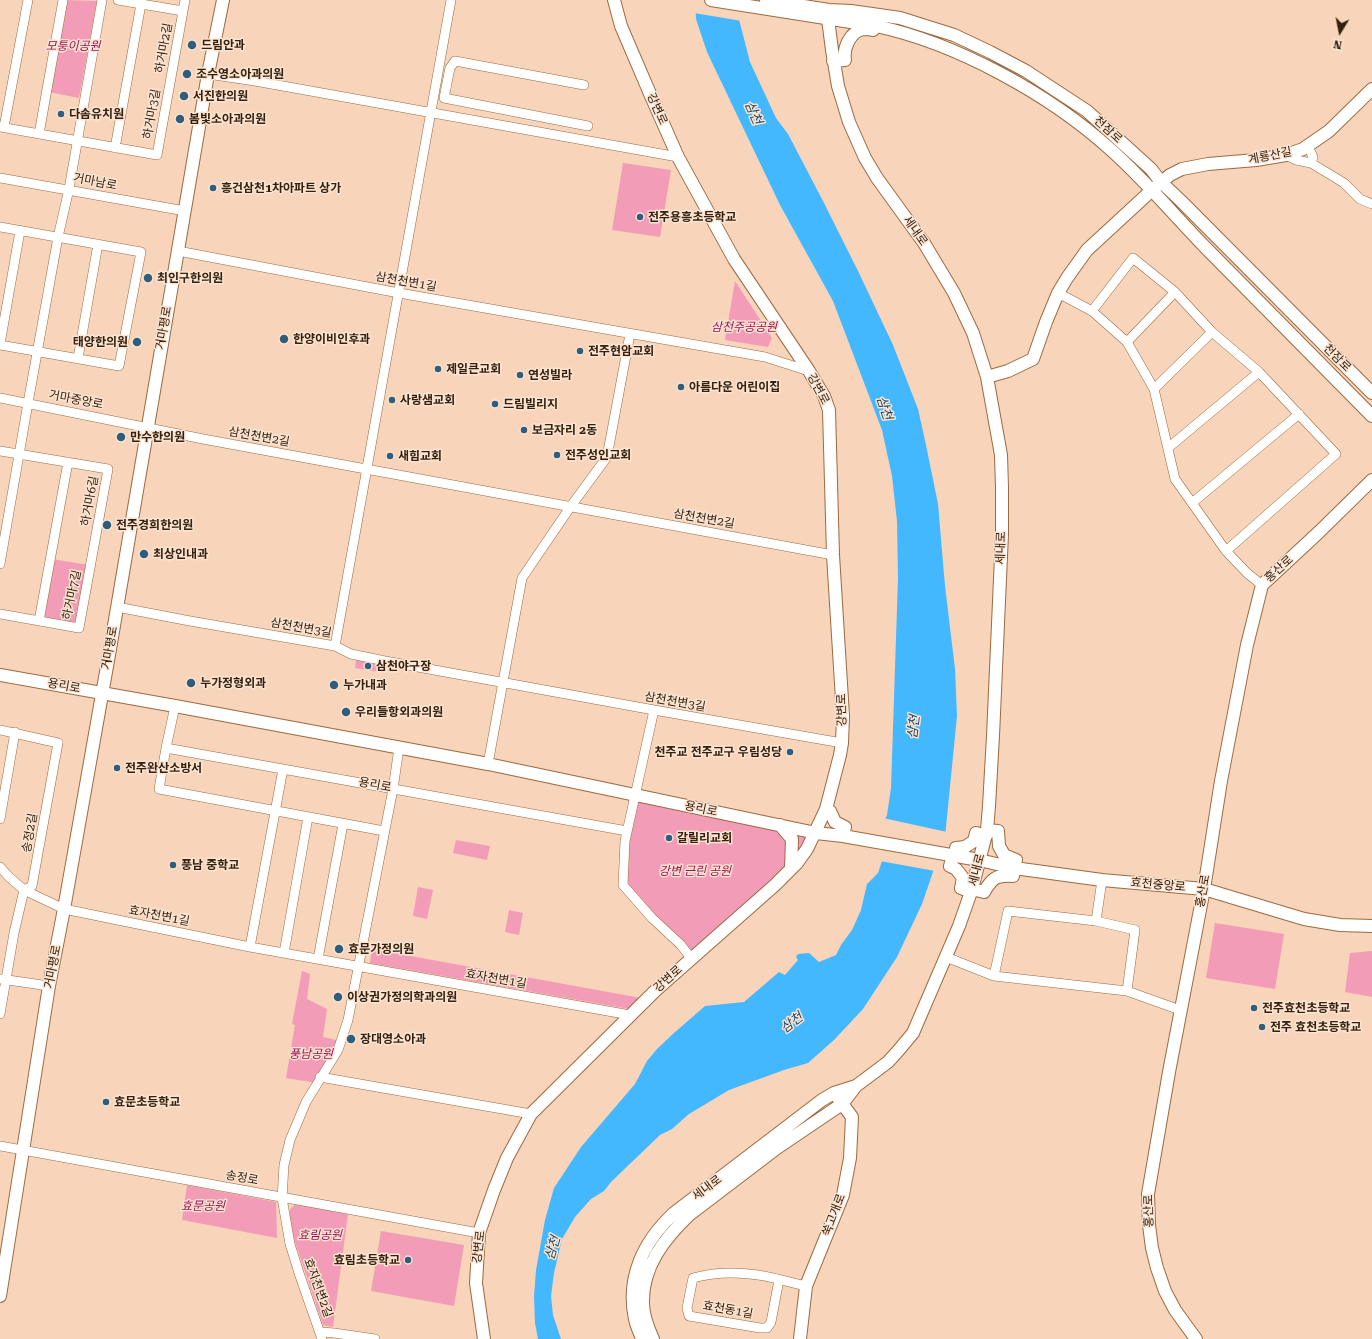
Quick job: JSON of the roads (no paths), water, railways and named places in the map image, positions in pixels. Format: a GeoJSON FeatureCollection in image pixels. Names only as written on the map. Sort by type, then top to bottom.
{"type":"FeatureCollection","features":[{"type":"Feature","properties":{"kind":"street","name":"하거마3길"},"geometry":{"type":"LineString","coordinates":[[28,0],[2,127],[157,155],[170,83]]}},
{"type":"Feature","properties":{"kind":"street"},"geometry":{"type":"LineString","coordinates":[[39,134],[63,0]]}},
{"type":"Feature","properties":{"kind":"street"},"geometry":{"type":"LineString","coordinates":[[0,564],[102,0]]}},
{"type":"Feature","properties":{"kind":"street","name":"하거마2길"},"geometry":{"type":"LineString","coordinates":[[118,0],[183,11],[170,83]]}},
{"type":"Feature","properties":{"kind":"street"},"geometry":{"type":"LineString","coordinates":[[183,11],[185,0]]}},
{"type":"Feature","properties":{"kind":"street","name":"거마평로"},"geometry":{"type":"LineString","coordinates":[[0,1296],[49,986],[117,607],[208,74],[223,0]]}},
{"type":"Feature","properties":{"kind":"street"},"geometry":{"type":"LineString","coordinates":[[335,646],[451,0]]}},
{"type":"Feature","properties":{"kind":"street","name":"강변로"},"geometry":{"type":"LineString","coordinates":[[484,1339],[476,1283],[479,1233],[507,1158],[531,1114],[630,1015],[691,958],[765,894],[791,869],[808,849],[818,833],[828,810],[842,743],[843,716],[833,555],[829,410],[824,396],[809,371],[734,259],[678,157],[621,26],[614,0]]}},
{"type":"Feature","properties":{"kind":"street","name":"천잠로"},"geometry":{"type":"LineString","coordinates":[[711,0],[810,7]]}},
{"type":"Feature","properties":{"kind":"street","name":"천잠로"},"geometry":{"type":"LineString","coordinates":[[766,0],[810,7],[829,15],[897,31],[948,49],[1019,84],[1074,119],[1111,149],[1152,190],[1200,242],[1372,416]]}},
{"type":"Feature","properties":{"kind":"street"},"geometry":{"type":"LineString","coordinates":[[115,148],[141,4]]}},
{"type":"Feature","properties":{"kind":"street","name":"천잠로"},"geometry":{"type":"LineString","coordinates":[[829,15],[851,11],[900,18],[954,35],[1026,71],[1087,111],[1151,169],[1161,182],[1372,393]]}},
{"type":"Feature","properties":{"kind":"street","name":"세내로"},"geometry":{"type":"LineString","coordinates":[[653,1339],[646,1322],[642,1304],[644,1287],[649,1268],[659,1248],[676,1227],[689,1215],[777,1148],[842,1104],[856,1086],[888,1062],[913,1033],[959,926],[972,891],[986,833],[994,721],[1002,534],[1001,455],[987,377],[973,333],[954,293],[924,243],[877,178],[866,158],[847,115],[838,86],[829,15]]}},
{"type":"Feature","properties":{"kind":"street"},"geometry":{"type":"LineString","coordinates":[[834,61],[845,60],[844,53],[847,44],[854,34],[863,29],[874,30],[876,26]]}},
{"type":"Feature","properties":{"kind":"street"},"geometry":{"type":"LineString","coordinates":[[584,85],[455,61],[450,68],[444,98],[588,126]]}},
{"type":"Feature","properties":{"kind":"street"},"geometry":{"type":"LineString","coordinates":[[208,74],[431,112],[678,157]]}},
{"type":"Feature","properties":{"kind":"street","name":"계룡산길"},"geometry":{"type":"LineString","coordinates":[[1152,190],[1170,175],[1182,169],[1208,164],[1256,160],[1286,155],[1303,149],[1329,131],[1372,89]]}},
{"type":"Feature","properties":{"kind":"street"},"geometry":{"type":"LineString","coordinates":[[1308,146],[1313,157],[1311,163]]}},
{"type":"Feature","properties":{"kind":"street"},"geometry":{"type":"LineString","coordinates":[[1286,155],[1296,160],[1311,163],[1344,183],[1360,199],[1372,204]]}},
{"type":"Feature","properties":{"kind":"street","name":"거마남로"},"geometry":{"type":"LineString","coordinates":[[0,178],[185,211]]}},
{"type":"Feature","properties":{"kind":"street"},"geometry":{"type":"LineString","coordinates":[[987,377],[1008,371],[1033,359],[1058,293],[1067,278],[1087,250],[1152,190]]}},
{"type":"Feature","properties":{"kind":"street"},"geometry":{"type":"LineString","coordinates":[[0,227],[141,252],[119,366],[0,344],[20,231]]}},
{"type":"Feature","properties":{"kind":"street"},"geometry":{"type":"LineString","coordinates":[[78,358],[98,244]]}},
{"type":"Feature","properties":{"kind":"street","name":"삼천천변1길"},"geometry":{"type":"LineString","coordinates":[[178,251],[399,293],[765,357],[809,371]]}},
{"type":"Feature","properties":{"kind":"street"},"geometry":{"type":"LineString","coordinates":[[1092,311],[1133,258],[1175,292],[1212,332],[1259,372],[1336,454],[1226,551]]}},
{"type":"Feature","properties":{"kind":"street"},"geometry":{"type":"LineString","coordinates":[[1127,342],[1175,292]]}},
{"type":"Feature","properties":{"kind":"street"},"geometry":{"type":"LineString","coordinates":[[1058,293],[1092,311],[1127,342],[1154,389],[1175,479],[1226,551],[1262,585]]}},
{"type":"Feature","properties":{"kind":"street"},"geometry":{"type":"LineString","coordinates":[[1154,389],[1212,332]]}},
{"type":"Feature","properties":{"kind":"street"},"geometry":{"type":"LineString","coordinates":[[488,764],[522,578],[571,506],[607,457],[630,334]]}},
{"type":"Feature","properties":{"kind":"street"},"geometry":{"type":"LineString","coordinates":[[1168,448],[1259,372]]}},
{"type":"Feature","properties":{"kind":"street","name":"거마중앙로"},"geometry":{"type":"LineString","coordinates":[[0,398],[147,428]]}},
{"type":"Feature","properties":{"kind":"street"},"geometry":{"type":"LineString","coordinates":[[1192,503],[1299,414]]}},
{"type":"Feature","properties":{"kind":"street","name":"삼천천변2길"},"geometry":{"type":"LineString","coordinates":[[147,428],[833,555]]}},
{"type":"Feature","properties":{"kind":"street","name":"하거마6길"},"geometry":{"type":"LineString","coordinates":[[0,451],[108,469],[93,554]]}},
{"type":"Feature","properties":{"kind":"street"},"geometry":{"type":"LineString","coordinates":[[39,621],[68,462]]}},
{"type":"Feature","properties":{"kind":"street","name":"홍산로"},"geometry":{"type":"LineString","coordinates":[[1196,1339],[1165,1291],[1157,1268],[1153,1254],[1149,1225],[1148,1194],[1180,1010],[1204,889],[1221,780],[1247,645],[1262,585],[1372,480]]}},
{"type":"Feature","properties":{"kind":"street","name":"하거마7길"},"geometry":{"type":"LineString","coordinates":[[0,614],[79,628],[93,554]]}},
{"type":"Feature","properties":{"kind":"street","name":"삼천천변3길"},"geometry":{"type":"LineString","coordinates":[[117,607],[190,622],[335,646],[351,654],[503,683],[842,743]]}},
{"type":"Feature","properties":{"kind":"street","name":"용리로"},"geometry":{"type":"LineString","coordinates":[[0,675],[488,764],[818,833],[958,856]]}},
{"type":"Feature","properties":{"kind":"street"},"geometry":{"type":"LineString","coordinates":[[175,706],[159,789],[384,832]]}},
{"type":"Feature","properties":{"kind":"street"},"geometry":{"type":"LineString","coordinates":[[654,710],[625,841],[623,885],[652,918],[681,945],[691,958]]}},
{"type":"Feature","properties":{"kind":"street"},"geometry":{"type":"LineString","coordinates":[[0,730],[15,732],[0,818]]}},
{"type":"Feature","properties":{"kind":"street","name":"송정2길"},"geometry":{"type":"LineString","coordinates":[[3,979],[24,890],[32,886],[58,743],[15,732]]}},
{"type":"Feature","properties":{"kind":"street","name":"용리로"},"geometry":{"type":"LineString","coordinates":[[166,748],[627,831]]}},
{"type":"Feature","properties":{"kind":"street"},"geometry":{"type":"LineString","coordinates":[[282,1198],[284,1165],[290,1140],[306,1102],[338,1050],[348,1020],[393,788],[399,748]]}},
{"type":"Feature","properties":{"kind":"street"},"geometry":{"type":"LineString","coordinates":[[250,946],[283,769]]}},
{"type":"Feature","properties":{"kind":"street"},"geometry":{"type":"LineString","coordinates":[[828,810],[835,822],[845,827],[843,836]]}},
{"type":"Feature","properties":{"kind":"street"},"geometry":{"type":"LineString","coordinates":[[284,953],[308,817]]}},
{"type":"Feature","properties":{"kind":"street"},"geometry":{"type":"LineString","coordinates":[[318,959],[343,824]]}},
{"type":"Feature","properties":{"kind":"street"},"geometry":{"type":"LineString","coordinates":[[780,825],[792,839],[791,869]]}},
{"type":"Feature","properties":{"kind":"street"},"geometry":{"type":"LineString","coordinates":[[998,831],[999,846],[1004,855],[1016,860],[1012,876],[1001,875],[990,881],[984,892],[961,888],[962,878],[960,874],[956,869],[950,866],[958,856],[956,848],[965,846],[974,841],[976,834],[986,833],[998,831]]}},
{"type":"Feature","properties":{"kind":"street","name":"효천중앙로"},"geometry":{"type":"LineString","coordinates":[[958,856],[1014,868],[1102,880],[1204,889],[1304,919],[1340,925],[1372,926]]}},
{"type":"Feature","properties":{"kind":"street"},"geometry":{"type":"LineString","coordinates":[[0,867],[24,890],[64,909]]}},
{"type":"Feature","properties":{"kind":"street"},"geometry":{"type":"LineString","coordinates":[[1096,921],[1102,880]]}},
{"type":"Feature","properties":{"kind":"street","name":"효자천변1길"},"geometry":{"type":"LineString","coordinates":[[64,909],[284,953],[630,1015]]}},
{"type":"Feature","properties":{"kind":"street"},"geometry":{"type":"LineString","coordinates":[[994,976],[1008,911],[1096,921],[1135,930],[1127,991]]}},
{"type":"Feature","properties":{"kind":"street"},"geometry":{"type":"LineString","coordinates":[[946,957],[994,976],[1127,991],[1180,1010]]}},
{"type":"Feature","properties":{"kind":"street"},"geometry":{"type":"LineString","coordinates":[[0,1014],[3,979],[49,986]]}},
{"type":"Feature","properties":{"kind":"street"},"geometry":{"type":"LineString","coordinates":[[320,1077],[531,1114]]}},
{"type":"Feature","properties":{"kind":"street","name":"세내로"},"geometry":{"type":"LineString","coordinates":[[642,1339],[635,1320],[632,1302],[633,1286],[640,1259],[647,1244],[661,1225],[674,1213],[822,1100],[834,1093],[856,1086]]}},
{"type":"Feature","properties":{"kind":"street","name":"쑥고개로"},"geometry":{"type":"LineString","coordinates":[[800,1339],[806,1286],[843,1196],[850,1158],[852,1117],[834,1093]]}},
{"type":"Feature","properties":{"kind":"street","name":"송정로"},"geometry":{"type":"LineString","coordinates":[[0,1146],[479,1233]]}},
{"type":"Feature","properties":{"kind":"street","name":"효자천변2길"},"geometry":{"type":"LineString","coordinates":[[282,1198],[290,1244],[298,1273],[322,1336]]}},
{"type":"Feature","properties":{"kind":"street","name":"효천동1길"},"geometry":{"type":"LineString","coordinates":[[779,1280],[771,1322],[767,1328],[689,1316],[687,1308],[693,1278],[726,1273],[749,1274],[779,1280],[806,1286]]}},
{"type":"Feature","properties":{"kind":"street"},"geometry":{"type":"LineString","coordinates":[[322,1336],[334,1333],[375,1339]]}},
{"type":"Feature","properties":{"kind":"water","name":"삼천"},"geometry":{"type":"Polygon","coordinates":[[[695,0],[734,0],[750,62],[776,118],[788,134],[859,273],[893,345],[918,409],[938,504],[945,586],[955,669],[957,716],[945,837],[922,904],[897,957],[863,1009],[834,1040],[808,1063],[729,1090],[689,1114],[672,1129],[660,1135],[611,1182],[604,1191],[591,1199],[575,1217],[562,1239],[554,1273],[551,1296],[553,1315],[561,1339],[538,1339],[535,1323],[534,1296],[536,1270],[545,1220],[554,1188],[581,1147],[635,1084],[647,1061],[657,1049],[705,1006],[744,1002],[779,972],[785,975],[798,960],[796,957],[798,954],[809,953],[819,962],[836,955],[852,930],[861,910],[867,884],[878,873],[882,861],[875,842],[887,815],[891,788],[898,578],[897,521],[892,476],[882,430],[833,301],[780,205],[707,52],[696,19],[695,0]]]}},
{"type":"Feature","properties":{"kind":"place","name":"드림안과"},"geometry":{"type":"Point","coordinates":[192,45]}},
{"type":"Feature","properties":{"kind":"place","name":"조수영소아과의원"},"geometry":{"type":"Point","coordinates":[187,74]}},
{"type":"Feature","properties":{"kind":"place","name":"서진한의원"},"geometry":{"type":"Point","coordinates":[184,96]}},
{"type":"Feature","properties":{"kind":"place","name":"다솜유치원"},"geometry":{"type":"Point","coordinates":[61,114]}},
{"type":"Feature","properties":{"kind":"place","name":"봄빛소아과의원"},"geometry":{"type":"Point","coordinates":[180,119]}},
{"type":"Feature","properties":{"kind":"place","name":"흥건삼천1차아파트 상가"},"geometry":{"type":"Point","coordinates":[213,188]}},
{"type":"Feature","properties":{"kind":"place","name":"전주용흥초등학교"},"geometry":{"type":"Point","coordinates":[640,217]}},
{"type":"Feature","properties":{"kind":"place","name":"최인구한의원"},"geometry":{"type":"Point","coordinates":[148,278]}},
{"type":"Feature","properties":{"kind":"place","name":"한양이비인후과"},"geometry":{"type":"Point","coordinates":[284,339]}},
{"type":"Feature","properties":{"kind":"place","name":"태양한의원"},"geometry":{"type":"Point","coordinates":[137,342]}},
{"type":"Feature","properties":{"kind":"place","name":"전주현암교회"},"geometry":{"type":"Point","coordinates":[580,351]}},
{"type":"Feature","properties":{"kind":"place","name":"제일큰교회"},"geometry":{"type":"Point","coordinates":[438,369]}},
{"type":"Feature","properties":{"kind":"place","name":"연성빌라"},"geometry":{"type":"Point","coordinates":[520,375]}},
{"type":"Feature","properties":{"kind":"place","name":"아름다운 어린이집"},"geometry":{"type":"Point","coordinates":[681,387]}},
{"type":"Feature","properties":{"kind":"place","name":"사랑샘교회"},"geometry":{"type":"Point","coordinates":[392,400]}},
{"type":"Feature","properties":{"kind":"place","name":"드림빌리지"},"geometry":{"type":"Point","coordinates":[495,404]}},
{"type":"Feature","properties":{"kind":"place","name":"보금자리 2동"},"geometry":{"type":"Point","coordinates":[524,430]}},
{"type":"Feature","properties":{"kind":"place","name":"만수한의원"},"geometry":{"type":"Point","coordinates":[121,437]}},
{"type":"Feature","properties":{"kind":"place","name":"전주성인교회"},"geometry":{"type":"Point","coordinates":[557,455]}},
{"type":"Feature","properties":{"kind":"place","name":"새힘교회"},"geometry":{"type":"Point","coordinates":[390,456]}},
{"type":"Feature","properties":{"kind":"place","name":"전주경희한의원"},"geometry":{"type":"Point","coordinates":[107,525]}},
{"type":"Feature","properties":{"kind":"place","name":"최상인내과"},"geometry":{"type":"Point","coordinates":[144,554]}},
{"type":"Feature","properties":{"kind":"place","name":"삼천야구장"},"geometry":{"type":"Point","coordinates":[368,666]}},
{"type":"Feature","properties":{"kind":"place","name":"누가정형외과"},"geometry":{"type":"Point","coordinates":[191,683]}},
{"type":"Feature","properties":{"kind":"place","name":"누가내과"},"geometry":{"type":"Point","coordinates":[334,685]}},
{"type":"Feature","properties":{"kind":"place","name":"우리들항외과의원"},"geometry":{"type":"Point","coordinates":[346,712]}},
{"type":"Feature","properties":{"kind":"place","name":"천주교 전주교구 우림성당"},"geometry":{"type":"Point","coordinates":[790,752]}},
{"type":"Feature","properties":{"kind":"place","name":"전주완산소방서"},"geometry":{"type":"Point","coordinates":[117,768]}},
{"type":"Feature","properties":{"kind":"place","name":"갈릴리교회"},"geometry":{"type":"Point","coordinates":[669,838]}},
{"type":"Feature","properties":{"kind":"place","name":"풍남 중학교"},"geometry":{"type":"Point","coordinates":[173,865]}},
{"type":"Feature","properties":{"kind":"place","name":"효문가정의원"},"geometry":{"type":"Point","coordinates":[339,949]}},
{"type":"Feature","properties":{"kind":"place","name":"이상권가정의학과의원"},"geometry":{"type":"Point","coordinates":[338,997]}},
{"type":"Feature","properties":{"kind":"place","name":"전주효천초등학교"},"geometry":{"type":"Point","coordinates":[1254,1008]}},
{"type":"Feature","properties":{"kind":"place","name":"전주 효천초등학교"},"geometry":{"type":"Point","coordinates":[1262,1027]}},
{"type":"Feature","properties":{"kind":"place","name":"장대영소아과"},"geometry":{"type":"Point","coordinates":[351,1039]}},
{"type":"Feature","properties":{"kind":"place","name":"효문초등학교"},"geometry":{"type":"Point","coordinates":[106,1102]}},
{"type":"Feature","properties":{"kind":"place","name":"효림초등학교"},"geometry":{"type":"Point","coordinates":[408,1260]}},
{"type":"Feature","properties":{"kind":"park label","name":"모퉁이공원"},"geometry":{"type":"Point","coordinates":[73,46]}},
{"type":"Feature","properties":{"kind":"park label","name":"삼천주공공원"},"geometry":{"type":"Point","coordinates":[744,327]}},
{"type":"Feature","properties":{"kind":"park label","name":"강변 근린 공원"},"geometry":{"type":"Point","coordinates":[695,871]}},
{"type":"Feature","properties":{"kind":"park label","name":"풍남공원"},"geometry":{"type":"Point","coordinates":[311,1054]}},
{"type":"Feature","properties":{"kind":"park label","name":"효문공원"},"geometry":{"type":"Point","coordinates":[203,1206]}},
{"type":"Feature","properties":{"kind":"park label","name":"효림공원"},"geometry":{"type":"Point","coordinates":[320,1235]}}]}
